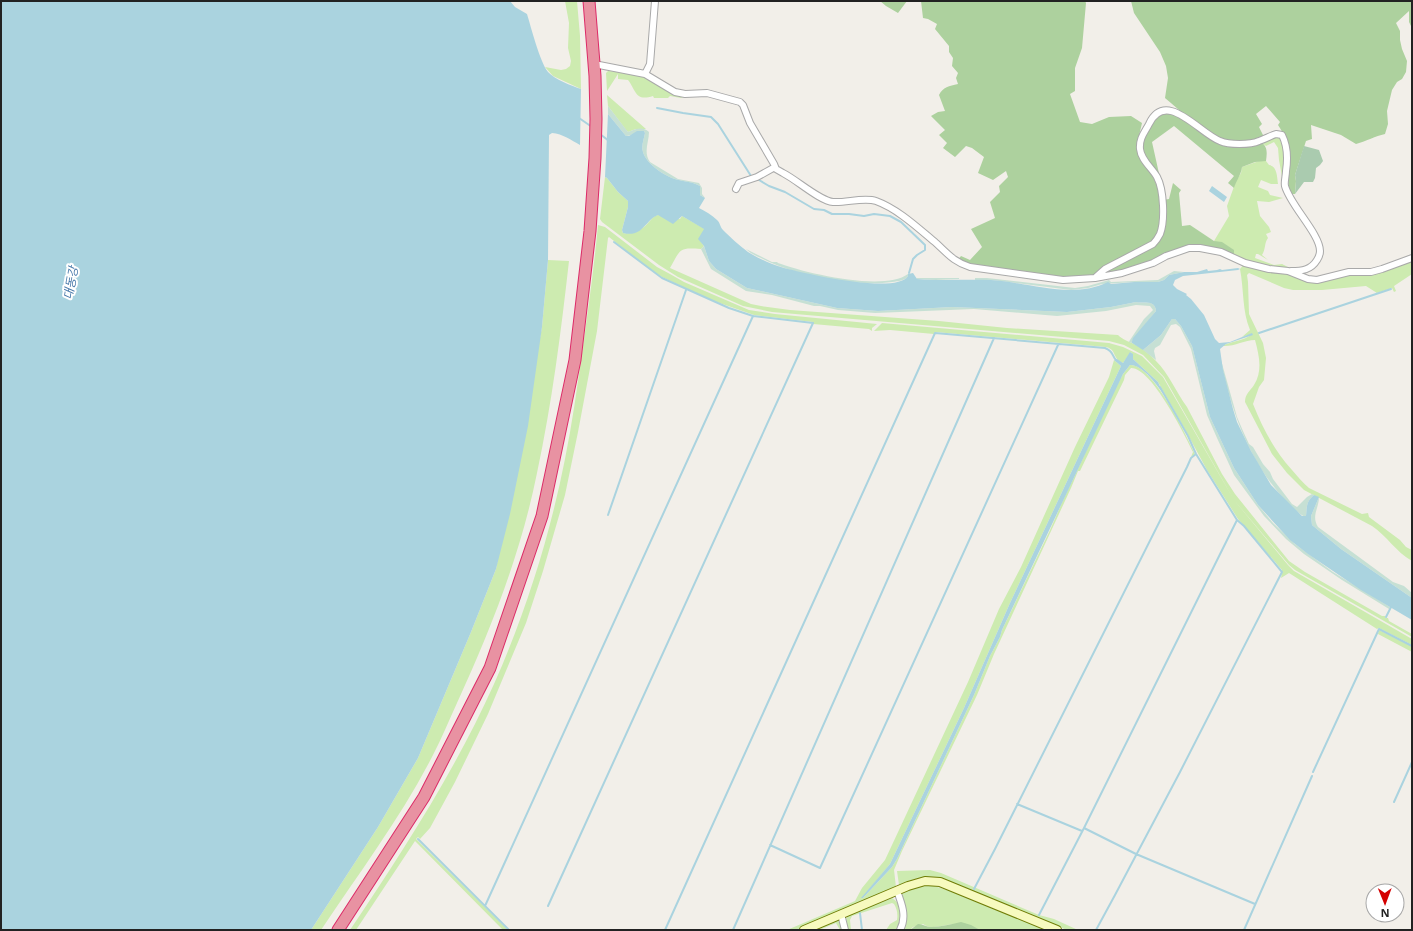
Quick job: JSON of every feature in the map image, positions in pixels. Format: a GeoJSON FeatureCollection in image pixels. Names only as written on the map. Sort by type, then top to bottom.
{"type":"FeatureCollection","features":[{"type":"Feature","properties":{"kind":"highway"},"geometry":{"type":"LineString","coordinates":[[338,930],[424,797],[490,668],[542,516],[575,360],[590,232],[596,119],[589,1]]}},
{"type":"Feature","properties":{"kind":"main road"},"geometry":{"type":"LineString","coordinates":[[804,930],[925,880],[940,882],[1057,930]]}},
{"type":"Feature","properties":{"kind":"street"},"geometry":{"type":"LineString","coordinates":[[644,74],[650,64],[655,1]]}},
{"type":"Feature","properties":{"kind":"street"},"geometry":{"type":"LineString","coordinates":[[594,70],[644,74],[675,92],[685,94],[706,93],[740,102],[775,167],[828,201],[840,202],[875,200],[893,210],[919,228],[950,258],[960,264],[981,269],[1063,280],[1095,278],[1136,269],[1188,248],[1200,248],[1221,252],[1245,263],[1269,269],[1288,271],[1301,271],[1309,269],[1315,264],[1319,257],[1320,251],[1318,243],[1306,222],[1288,196],[1285,184],[1288,160],[1285,141],[1282,135],[1276,134],[1253,143],[1220,142],[1200,130],[1184,116],[1173,111],[1167,110],[1155,114],[1142,134],[1140,152],[1157,177],[1161,189],[1163,222],[1160,234],[1158,239],[1153,244],[1105,269],[1095,278]]}},
{"type":"Feature","properties":{"kind":"street"},"geometry":{"type":"LineString","coordinates":[[736,189],[739,183],[758,177],[775,167]]}},
{"type":"Feature","properties":{"kind":"street"},"geometry":{"type":"LineString","coordinates":[[1288,271],[1308,279],[1317,280],[1348,272],[1371,272],[1412,258]]}},
{"type":"Feature","properties":{"kind":"street"},"geometry":{"type":"LineString","coordinates":[[897,891],[902,903],[904,916],[904,923],[900,930]]}},
{"type":"Feature","properties":{"kind":"street"},"geometry":{"type":"LineString","coordinates":[[841,914],[845,930]]}},
{"type":"Feature","properties":{"kind":"green space"},"geometry":{"type":"Polygon","coordinates":[[[565,1],[577,1],[580,36],[581,89],[553,76],[545,67],[561,70],[570,66],[571,61],[568,48],[569,23],[565,1]]]}},
{"type":"Feature","properties":{"kind":"green space"},"geometry":{"type":"Polygon","coordinates":[[[880,1],[907,1],[898,13],[880,1]]]}},
{"type":"Feature","properties":{"kind":"green space"},"geometry":{"type":"Polygon","coordinates":[[[921,1],[1085,1],[1082,48],[1075,68],[1075,91],[1070,94],[1080,122],[1092,124],[1109,117],[1131,116],[1142,123],[1138,140],[1159,191],[1160,224],[1158,234],[1152,242],[1095,277],[1076,279],[981,268],[957,261],[961,256],[970,260],[982,247],[971,229],[995,218],[990,202],[1000,192],[999,186],[1008,177],[1006,171],[993,180],[978,173],[984,157],[972,148],[966,146],[955,157],[943,148],[947,143],[939,135],[945,130],[931,116],[938,112],[945,111],[939,95],[949,86],[958,84],[956,78],[958,73],[952,66],[953,58],[949,52],[949,46],[935,29],[937,24],[923,18],[921,1]]]}},
{"type":"Feature","properties":{"kind":"green space"},"geometry":{"type":"Polygon","coordinates":[[[1131,1],[1412,1],[1412,28],[1409,22],[1409,11],[1396,23],[1400,31],[1402,49],[1407,61],[1406,72],[1392,90],[1387,111],[1388,124],[1385,134],[1356,144],[1341,135],[1311,125],[1312,139],[1306,141],[1295,175],[1295,194],[1290,194],[1288,179],[1290,153],[1286,140],[1278,125],[1280,122],[1266,106],[1256,114],[1262,124],[1259,127],[1264,137],[1249,141],[1234,142],[1216,137],[1186,116],[1165,98],[1168,78],[1166,66],[1160,52],[1134,13],[1131,1]]]}},
{"type":"Feature","properties":{"kind":"green space"},"geometry":{"type":"Polygon","coordinates":[[[608,71],[645,77],[674,94],[685,96],[681,98],[670,96],[668,98],[654,98],[653,96],[639,96],[628,80],[618,79],[618,74],[607,91],[606,73],[608,71]]]}},
{"type":"Feature","properties":{"kind":"green space"},"geometry":{"type":"Polygon","coordinates":[[[607,95],[646,129],[636,129],[628,132],[608,106],[607,95]]]}},
{"type":"Feature","properties":{"kind":"green space"},"geometry":{"type":"Polygon","coordinates":[[[608,106],[628,132],[641,129],[649,132],[647,154],[650,162],[678,179],[699,183],[702,188],[702,194],[705,198],[700,195],[700,186],[674,179],[653,166],[645,157],[642,150],[645,133],[644,131],[626,136],[608,114],[608,106]]]}},
{"type":"Feature","properties":{"kind":"green space"},"geometry":{"type":"Polygon","coordinates":[[[1158,113],[1172,113],[1218,142],[1261,142],[1266,148],[1266,161],[1255,162],[1242,167],[1241,173],[1234,188],[1228,183],[1234,176],[1174,126],[1152,142],[1162,187],[1142,152],[1141,145],[1158,113]]]}},
{"type":"Feature","properties":{"kind":"green space"},"geometry":{"type":"Polygon","coordinates":[[[1272,137],[1280,138],[1285,149],[1283,182],[1278,148],[1274,142],[1266,146],[1261,142],[1272,137]]]}},
{"type":"Feature","properties":{"kind":"green space"},"geometry":{"type":"Polygon","coordinates":[[[1304,146],[1319,150],[1323,161],[1316,168],[1313,182],[1304,182],[1295,194],[1295,175],[1304,146]]]}},
{"type":"Feature","properties":{"kind":"green space"},"geometry":{"type":"Polygon","coordinates":[[[1259,161],[1266,161],[1269,165],[1274,167],[1278,184],[1271,184],[1261,180],[1258,187],[1268,191],[1270,195],[1283,198],[1269,202],[1257,201],[1260,216],[1271,232],[1266,234],[1268,238],[1262,255],[1268,260],[1258,254],[1256,254],[1255,258],[1274,265],[1282,264],[1288,267],[1307,268],[1285,269],[1245,262],[1234,256],[1214,241],[1229,216],[1227,206],[1236,181],[1241,173],[1242,167],[1259,161]]]}},
{"type":"Feature","properties":{"kind":"green space"},"geometry":{"type":"Polygon","coordinates":[[[605,177],[628,201],[628,207],[622,230],[623,233],[630,233],[640,230],[653,217],[658,215],[680,219],[682,216],[705,229],[701,242],[704,246],[701,249],[684,249],[676,257],[670,268],[751,304],[790,310],[939,321],[1007,328],[1118,335],[1146,351],[1161,366],[1187,407],[1222,474],[1235,494],[1289,561],[1305,572],[1382,616],[1385,616],[1385,618],[1388,618],[1389,621],[1412,634],[1412,637],[1295,570],[1289,565],[1234,500],[1164,377],[1143,355],[1124,345],[1109,341],[772,312],[743,306],[678,277],[659,265],[602,222],[600,219],[605,177]]]}},
{"type":"Feature","properties":{"kind":"green space"},"geometry":{"type":"Polygon","coordinates":[[[1173,183],[1181,190],[1179,193],[1182,226],[1190,225],[1214,241],[1222,242],[1234,250],[1234,256],[1200,247],[1153,262],[1098,276],[1158,240],[1163,200],[1169,199],[1173,183]]]}},
{"type":"Feature","properties":{"kind":"green space"},"geometry":{"type":"Polygon","coordinates":[[[598,225],[605,227],[657,267],[684,282],[749,310],[877,324],[872,328],[872,331],[869,329],[813,324],[813,322],[754,315],[711,300],[662,277],[644,265],[609,237],[608,238],[597,331],[578,432],[565,495],[543,571],[526,623],[488,714],[455,782],[430,828],[420,839],[418,837],[416,839],[508,930],[503,930],[415,841],[356,930],[350,930],[409,840],[462,748],[479,716],[506,657],[527,601],[552,516],[568,446],[593,273],[598,225]]]}},
{"type":"Feature","properties":{"kind":"green space"},"geometry":{"type":"Polygon","coordinates":[[[704,246],[709,261],[716,269],[747,288],[837,308],[878,311],[952,307],[1067,312],[1111,307],[1136,302],[1151,303],[1154,305],[1156,311],[1132,343],[1129,342],[1130,340],[1144,319],[1153,310],[1150,306],[1136,305],[1106,311],[1057,316],[974,309],[875,313],[838,310],[814,306],[772,295],[746,291],[711,269],[701,249],[704,246]]]}},
{"type":"Feature","properties":{"kind":"green space"},"geometry":{"type":"Polygon","coordinates":[[[746,249],[772,262],[777,262],[825,276],[863,281],[881,281],[897,279],[908,274],[908,276],[901,280],[877,283],[860,283],[825,279],[790,270],[755,255],[746,249]]]}},
{"type":"Feature","properties":{"kind":"green space"},"geometry":{"type":"Polygon","coordinates":[[[548,260],[569,261],[552,394],[537,473],[523,532],[504,590],[470,675],[421,778],[380,844],[321,930],[311,930],[378,827],[418,758],[496,569],[542,327],[548,260]]]}},
{"type":"Feature","properties":{"kind":"green space"},"geometry":{"type":"Polygon","coordinates":[[[1412,260],[1412,274],[1394,286],[1396,291],[1394,292],[1392,288],[1377,293],[1366,286],[1322,290],[1293,290],[1284,288],[1249,273],[1247,275],[1249,314],[1263,343],[1266,358],[1264,380],[1259,387],[1253,404],[1270,439],[1280,455],[1300,480],[1309,488],[1362,514],[1368,513],[1369,517],[1400,540],[1406,547],[1412,550],[1412,561],[1401,553],[1372,526],[1304,490],[1287,473],[1272,454],[1245,402],[1247,395],[1257,380],[1259,374],[1259,357],[1255,340],[1222,346],[1252,334],[1242,337],[1250,330],[1244,308],[1240,269],[1244,264],[1282,272],[1310,282],[1338,275],[1367,273],[1412,260]]]}},
{"type":"Feature","properties":{"kind":"green space"},"geometry":{"type":"Polygon","coordinates":[[[1174,271],[1184,272],[1169,275],[1164,280],[1158,282],[1102,284],[1088,288],[1071,290],[992,280],[975,280],[975,278],[987,278],[1075,288],[1109,280],[1111,282],[1158,280],[1174,271]]]}},
{"type":"Feature","properties":{"kind":"green space"},"geometry":{"type":"Polygon","coordinates":[[[916,278],[959,278],[959,279],[936,280],[916,278]]]}},
{"type":"Feature","properties":{"kind":"green space"},"geometry":{"type":"Polygon","coordinates":[[[1172,319],[1175,319],[1181,326],[1192,346],[1210,417],[1234,468],[1258,505],[1273,523],[1295,544],[1333,572],[1390,607],[1389,609],[1304,554],[1286,539],[1264,516],[1234,475],[1217,438],[1207,415],[1191,349],[1180,327],[1176,324],[1171,325],[1160,345],[1155,348],[1154,351],[1156,360],[1143,350],[1161,335],[1172,319]]]}},
{"type":"Feature","properties":{"kind":"green space"},"geometry":{"type":"Polygon","coordinates":[[[882,323],[1109,343],[1123,347],[1142,356],[1163,377],[1234,500],[1288,565],[1294,571],[1412,639],[1412,645],[1379,628],[1377,629],[1289,573],[1281,578],[1282,570],[1238,519],[1207,470],[1158,382],[1133,359],[1131,352],[1123,363],[1117,360],[1112,350],[1106,347],[935,332],[934,334],[890,330],[874,331],[882,323]]]}},
{"type":"Feature","properties":{"kind":"green space"},"geometry":{"type":"Polygon","coordinates":[[[1219,353],[1237,417],[1249,444],[1253,447],[1273,479],[1292,504],[1297,507],[1307,497],[1312,494],[1314,495],[1308,502],[1306,517],[1300,514],[1285,500],[1260,467],[1250,450],[1235,412],[1223,373],[1219,353]]]}},
{"type":"Feature","properties":{"kind":"green space"},"geometry":{"type":"Polygon","coordinates":[[[1114,360],[1121,366],[1010,603],[964,708],[890,864],[862,898],[892,867],[897,859],[1112,395],[1123,374],[1130,365],[1139,368],[1158,388],[1177,417],[1195,454],[1191,457],[1193,452],[1189,443],[1157,390],[1148,378],[1139,371],[1131,368],[1125,375],[1124,380],[1080,471],[1078,471],[994,654],[977,695],[902,851],[894,870],[896,887],[796,930],[787,930],[855,901],[862,888],[885,860],[968,682],[999,609],[1021,567],[1075,447],[1109,377],[1114,360]]]}},
{"type":"Feature","properties":{"kind":"green space"},"geometry":{"type":"Polygon","coordinates":[[[1319,497],[1315,516],[1318,527],[1393,582],[1404,586],[1412,593],[1412,598],[1341,549],[1312,525],[1311,516],[1319,497]]]}},
{"type":"Feature","properties":{"kind":"green space"},"geometry":{"type":"Polygon","coordinates":[[[1379,630],[1412,646],[1412,652],[1378,634],[1379,630]]]}},
{"type":"Feature","properties":{"kind":"green space"},"geometry":{"type":"Polygon","coordinates":[[[930,870],[941,873],[1078,930],[1067,930],[943,879],[931,877],[921,878],[899,885],[897,871],[930,870]]]}},
{"type":"Feature","properties":{"kind":"green space"},"geometry":{"type":"Polygon","coordinates":[[[931,885],[950,891],[1046,930],[980,930],[962,924],[931,927],[923,924],[913,927],[910,930],[902,930],[900,894],[914,888],[931,885]]]}},
{"type":"Feature","properties":{"kind":"green space"},"geometry":{"type":"Polygon","coordinates":[[[892,898],[896,901],[900,908],[901,917],[897,930],[886,930],[890,924],[897,920],[897,910],[892,903],[852,916],[850,920],[851,930],[848,930],[846,919],[848,915],[892,898]]]}},
{"type":"Feature","properties":{"kind":"green space"},"geometry":{"type":"Polygon","coordinates":[[[838,919],[843,930],[840,930],[836,923],[819,930],[812,930],[838,919]]]}},
{"type":"Feature","properties":{"kind":"green space"},"geometry":{"type":"Polygon","coordinates":[[[961,922],[980,930],[910,930],[918,924],[935,927],[961,922]]]}},
{"type":"Feature","properties":{"kind":"water","name":"대동강"},"geometry":{"type":"Polygon","coordinates":[[[1,1],[510,1],[515,7],[527,14],[539,53],[548,72],[559,80],[581,89],[580,145],[560,135],[552,133],[549,135],[548,260],[542,327],[528,426],[510,514],[496,569],[418,758],[378,827],[311,930],[1,930],[1,1]]]}},
{"type":"Feature","properties":{"kind":"water"},"geometry":{"type":"Polygon","coordinates":[[[608,114],[626,136],[629,136],[637,131],[644,131],[645,133],[642,150],[648,161],[658,170],[674,179],[700,186],[700,195],[705,198],[699,208],[718,221],[723,230],[738,244],[748,252],[764,261],[792,270],[848,281],[868,283],[900,281],[908,276],[908,274],[913,273],[917,279],[991,280],[1065,290],[1080,290],[1108,282],[1111,284],[1158,282],[1164,280],[1169,275],[1184,272],[1197,272],[1207,269],[1208,271],[1220,269],[1240,269],[1183,276],[1175,280],[1173,285],[1177,289],[1187,294],[1186,295],[1204,315],[1215,339],[1219,343],[1230,342],[1252,333],[1253,335],[1226,344],[1220,349],[1223,370],[1233,409],[1237,422],[1251,451],[1271,485],[1302,516],[1306,516],[1307,504],[1311,498],[1314,495],[1319,497],[1311,516],[1312,525],[1341,549],[1412,598],[1412,620],[1361,590],[1308,554],[1290,540],[1258,505],[1234,468],[1210,417],[1192,346],[1181,326],[1175,319],[1172,319],[1161,335],[1143,350],[1132,343],[1133,338],[1156,311],[1155,307],[1151,303],[1136,302],[1111,307],[1067,312],[952,307],[878,311],[837,308],[747,288],[716,269],[709,261],[704,246],[698,239],[704,229],[682,216],[673,224],[658,215],[639,231],[630,234],[623,233],[622,230],[628,207],[628,201],[605,177],[608,114]]]}},
{"type":"Feature","properties":{"kind":"water"},"geometry":{"type":"Polygon","coordinates":[[[1212,186],[1227,197],[1224,202],[1209,191],[1212,186]]]}},
{"type":"Feature","properties":{"kind":"water"},"geometry":{"type":"Polygon","coordinates":[[[1130,352],[1133,354],[1133,359],[1158,382],[1164,395],[1158,386],[1140,368],[1130,365],[1123,374],[1002,630],[974,695],[897,859],[892,867],[863,898],[861,898],[890,864],[964,708],[1010,603],[1121,366],[1114,360],[1117,359],[1123,363],[1130,352]]]}},
{"type":"Feature","properties":{"kind":"waterway"},"geometry":{"type":"LineString","coordinates":[[657,108],[711,117],[718,124],[751,176]]}},
{"type":"Feature","properties":{"kind":"waterway"},"geometry":{"type":"LineString","coordinates":[[579,118],[592,127]]}},
{"type":"Feature","properties":{"kind":"waterway"},"geometry":{"type":"LineString","coordinates":[[600,134],[609,141]]}},
{"type":"Feature","properties":{"kind":"waterway"},"geometry":{"type":"LineString","coordinates":[[759,180],[769,186],[785,192],[814,209],[824,210],[832,214],[864,216],[874,214],[890,216],[901,222],[925,245],[925,250],[913,259],[909,273]]}},
{"type":"Feature","properties":{"kind":"waterway"},"geometry":{"type":"LineString","coordinates":[[548,906],[813,323],[753,316],[729,308],[662,278],[614,242]]}},
{"type":"Feature","properties":{"kind":"waterway"},"geometry":{"type":"LineString","coordinates":[[1259,333],[1391,289]]}},
{"type":"Feature","properties":{"kind":"waterway"},"geometry":{"type":"LineString","coordinates":[[608,515],[686,290]]}},
{"type":"Feature","properties":{"kind":"waterway"},"geometry":{"type":"LineString","coordinates":[[485,906],[753,316]]}},
{"type":"Feature","properties":{"kind":"waterway"},"geometry":{"type":"LineString","coordinates":[[665,930],[935,333],[1105,348],[1112,353],[1117,361]]}},
{"type":"Feature","properties":{"kind":"waterway"},"geometry":{"type":"LineString","coordinates":[[733,930],[994,338]]}},
{"type":"Feature","properties":{"kind":"waterway"},"geometry":{"type":"LineString","coordinates":[[770,845],[820,868],[1058,345]]}},
{"type":"Feature","properties":{"kind":"waterway"},"geometry":{"type":"LineString","coordinates":[[1096,930],[1180,772],[1282,572],[1244,526],[1237,520],[1196,454],[1188,436],[1160,387]]}},
{"type":"Feature","properties":{"kind":"waterway"},"geometry":{"type":"LineString","coordinates":[[974,889],[1191,458],[1196,454]]}},
{"type":"Feature","properties":{"kind":"waterway"},"geometry":{"type":"LineString","coordinates":[[1039,915],[1084,828],[1237,520]]}},
{"type":"Feature","properties":{"kind":"waterway"},"geometry":{"type":"LineString","coordinates":[[1386,617],[1391,607]]}},
{"type":"Feature","properties":{"kind":"waterway"},"geometry":{"type":"LineString","coordinates":[[1313,772],[1379,629],[1412,646]]}},
{"type":"Feature","properties":{"kind":"waterway"},"geometry":{"type":"LineString","coordinates":[[1394,802],[1412,762]]}},
{"type":"Feature","properties":{"kind":"waterway"},"geometry":{"type":"LineString","coordinates":[[1244,930],[1312,776]]}},
{"type":"Feature","properties":{"kind":"waterway"},"geometry":{"type":"LineString","coordinates":[[1017,804],[1082,831]]}},
{"type":"Feature","properties":{"kind":"waterway"},"geometry":{"type":"LineString","coordinates":[[1084,828],[1136,854],[1255,904]]}},
{"type":"Feature","properties":{"kind":"waterway"},"geometry":{"type":"LineString","coordinates":[[418,839],[509,930]]}},
{"type":"Feature","properties":{"kind":"waterway"},"geometry":{"type":"LineString","coordinates":[[860,913],[862,930]]}}]}
